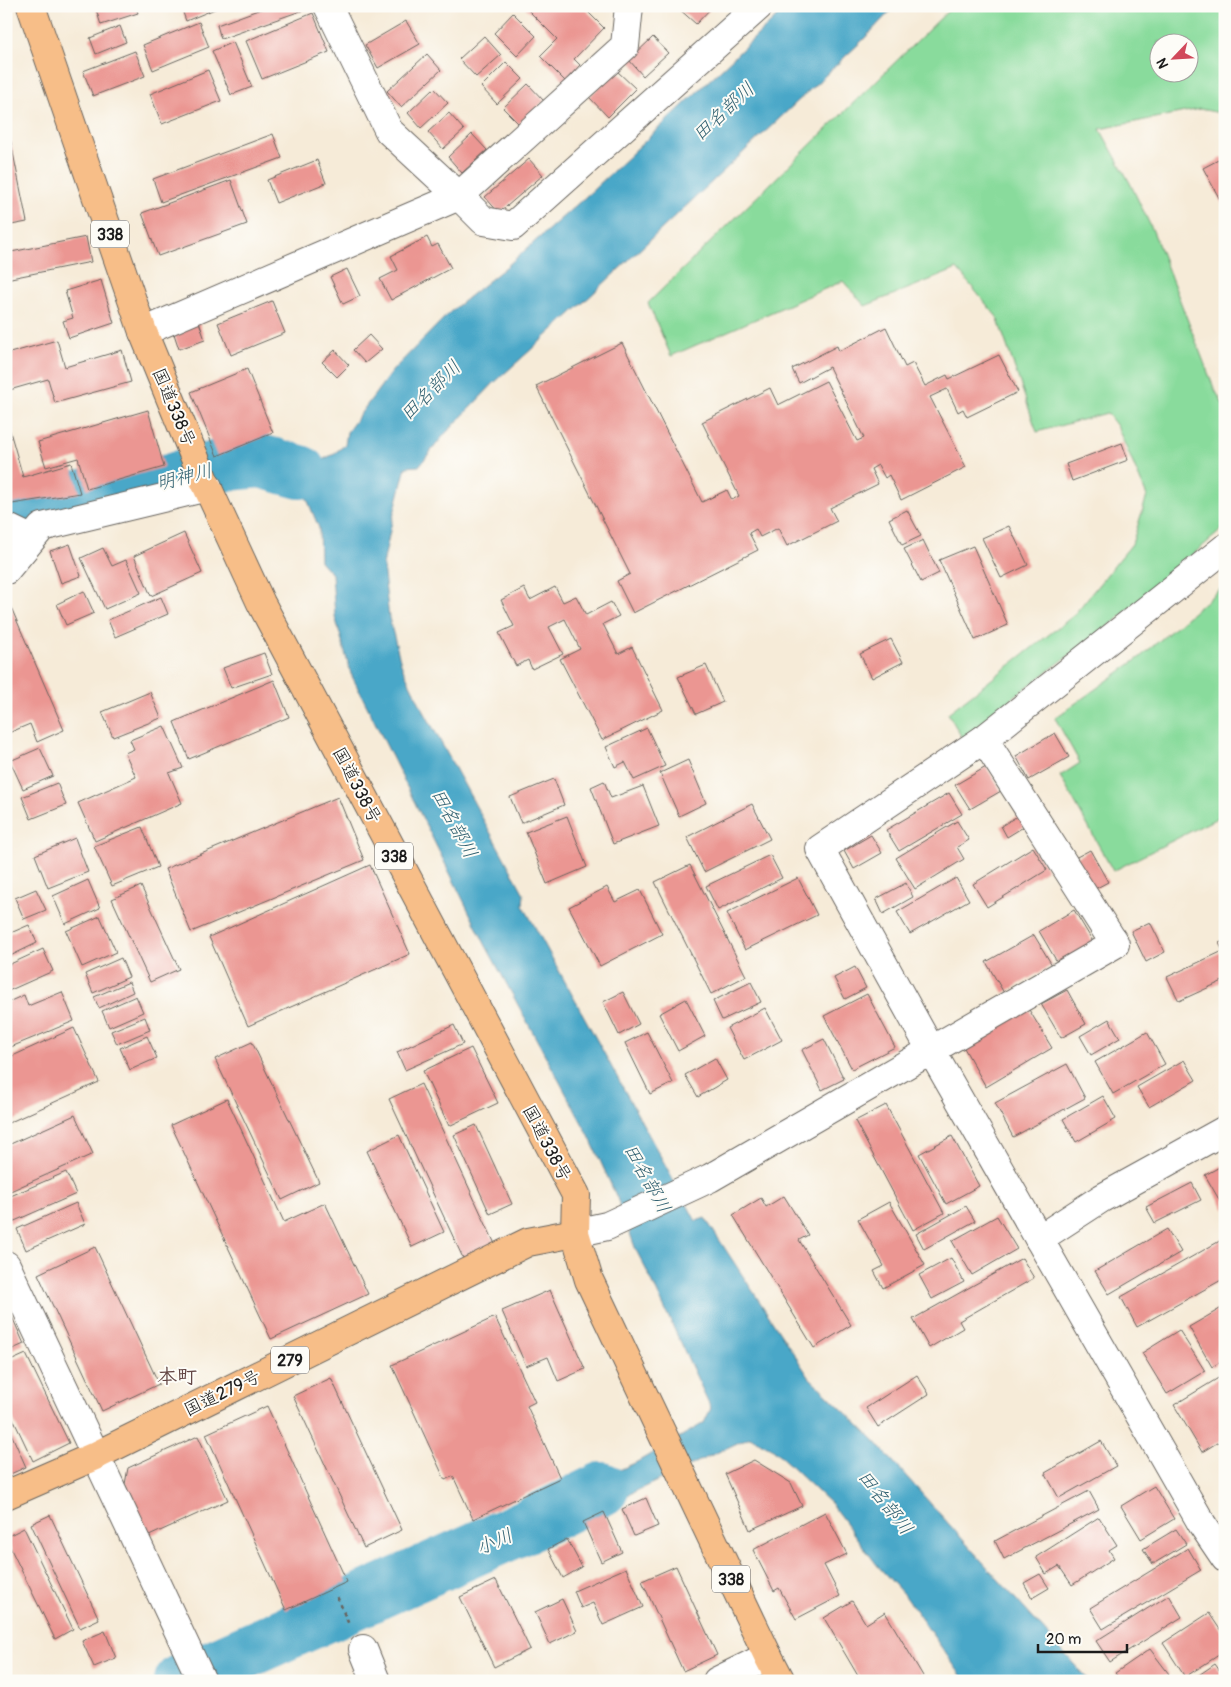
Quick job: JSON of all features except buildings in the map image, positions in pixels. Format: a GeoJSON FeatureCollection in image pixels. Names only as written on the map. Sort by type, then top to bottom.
{"type":"FeatureCollection","features":[{"type":"Feature","properties":{"kind":"highway","name":"国道338号"},"geometry":{"type":"LineString","coordinates":[[31,6],[143,332],[203,475],[261,604],[576,1195],[575,1232],[590,1280],[682,1477],[781,1681]]}},
{"type":"Feature","properties":{"kind":"highway","name":"国道279号"},"geometry":{"type":"LineString","coordinates":[[6,1495],[95,1456],[528,1242],[575,1232]]}},
{"type":"Feature","properties":{"kind":"street"},"geometry":{"type":"LineString","coordinates":[[328,6],[389,131],[460,196],[484,221],[513,226],[759,6]]}},
{"type":"Feature","properties":{"kind":"street"},"geometry":{"type":"LineString","coordinates":[[143,332],[460,196],[625,46],[629,6]]}},
{"type":"Feature","properties":{"kind":"street"},"geometry":{"type":"LineString","coordinates":[[6,570],[42,527],[203,475]]}},
{"type":"Feature","properties":{"kind":"street"},"geometry":{"type":"LineString","coordinates":[[6,527],[31,539]]}},
{"type":"Feature","properties":{"kind":"street"},"geometry":{"type":"LineString","coordinates":[[1225,548],[984,739],[820,849],[931,1050],[1202,1524],[1225,1558]]}},
{"type":"Feature","properties":{"kind":"street"},"geometry":{"type":"LineString","coordinates":[[575,1232],[606,1226],[710,1178],[1115,944],[984,739]]}},
{"type":"Feature","properties":{"kind":"street"},"geometry":{"type":"LineString","coordinates":[[1039,1239],[1102,1198],[1225,1130]]}},
{"type":"Feature","properties":{"kind":"street"},"geometry":{"type":"LineString","coordinates":[[6,1265],[197,1670]]}},
{"type":"Feature","properties":{"kind":"street"},"geometry":{"type":"LineString","coordinates":[[358,1640],[376,1681]]}},
{"type":"Feature","properties":{"kind":"street"},"geometry":{"type":"LineString","coordinates":[[717,1681],[768,1656]]}},
{"type":"Feature","properties":{"kind":"path"},"geometry":{"type":"LineString","coordinates":[[337,1597],[358,1640]]}},
{"type":"Feature","properties":{"kind":"green space"},"geometry":{"type":"Polygon","coordinates":[[[953,6],[1225,6],[1225,114],[1200,109],[1100,129],[1130,183],[1153,231],[1214,388],[1225,408],[1225,527],[1115,621],[1012,698],[966,745],[948,713],[1073,616],[1132,544],[1147,496],[1117,426],[1107,413],[1037,432],[997,317],[957,269],[865,306],[843,281],[671,356],[648,303],[953,6]]]}},
{"type":"Feature","properties":{"kind":"green space"},"geometry":{"type":"Polygon","coordinates":[[[1225,585],[1225,814],[1113,871],[1060,776],[1080,763],[1055,718],[1139,658],[1225,585]]]}},
{"type":"Feature","properties":{"kind":"water","name":"田名部川"},"geometry":{"type":"Polygon","coordinates":[[[788,6],[895,6],[863,40],[584,302],[494,383],[444,435],[419,466],[406,467],[383,565],[389,618],[402,667],[420,704],[524,894],[523,905],[696,1221],[705,1218],[809,1377],[873,1439],[1089,1681],[965,1681],[906,1597],[877,1565],[832,1505],[773,1449],[750,1437],[543,1535],[535,1522],[533,1509],[637,1462],[704,1423],[711,1408],[636,1250],[617,1198],[589,1136],[485,944],[351,674],[335,616],[332,574],[320,561],[319,528],[305,494],[285,478],[261,468],[231,472],[228,464],[227,456],[291,451],[312,465],[332,455],[345,445],[347,432],[392,371],[450,312],[506,267],[592,191],[788,6]]]}},
{"type":"Feature","properties":{"kind":"waterway","name":"明神川"},"geometry":{"type":"LineString","coordinates":[[6,512],[170,480],[228,464],[260,461],[300,472]]}},
{"type":"Feature","properties":{"kind":"waterway","name":"小川"},"geometry":{"type":"LineString","coordinates":[[181,1681],[535,1522],[602,1489]]}},
{"type":"Feature","properties":{"kind":"district","name":"本町"},"geometry":{"type":"Point","coordinates":[177,1376]}}]}
